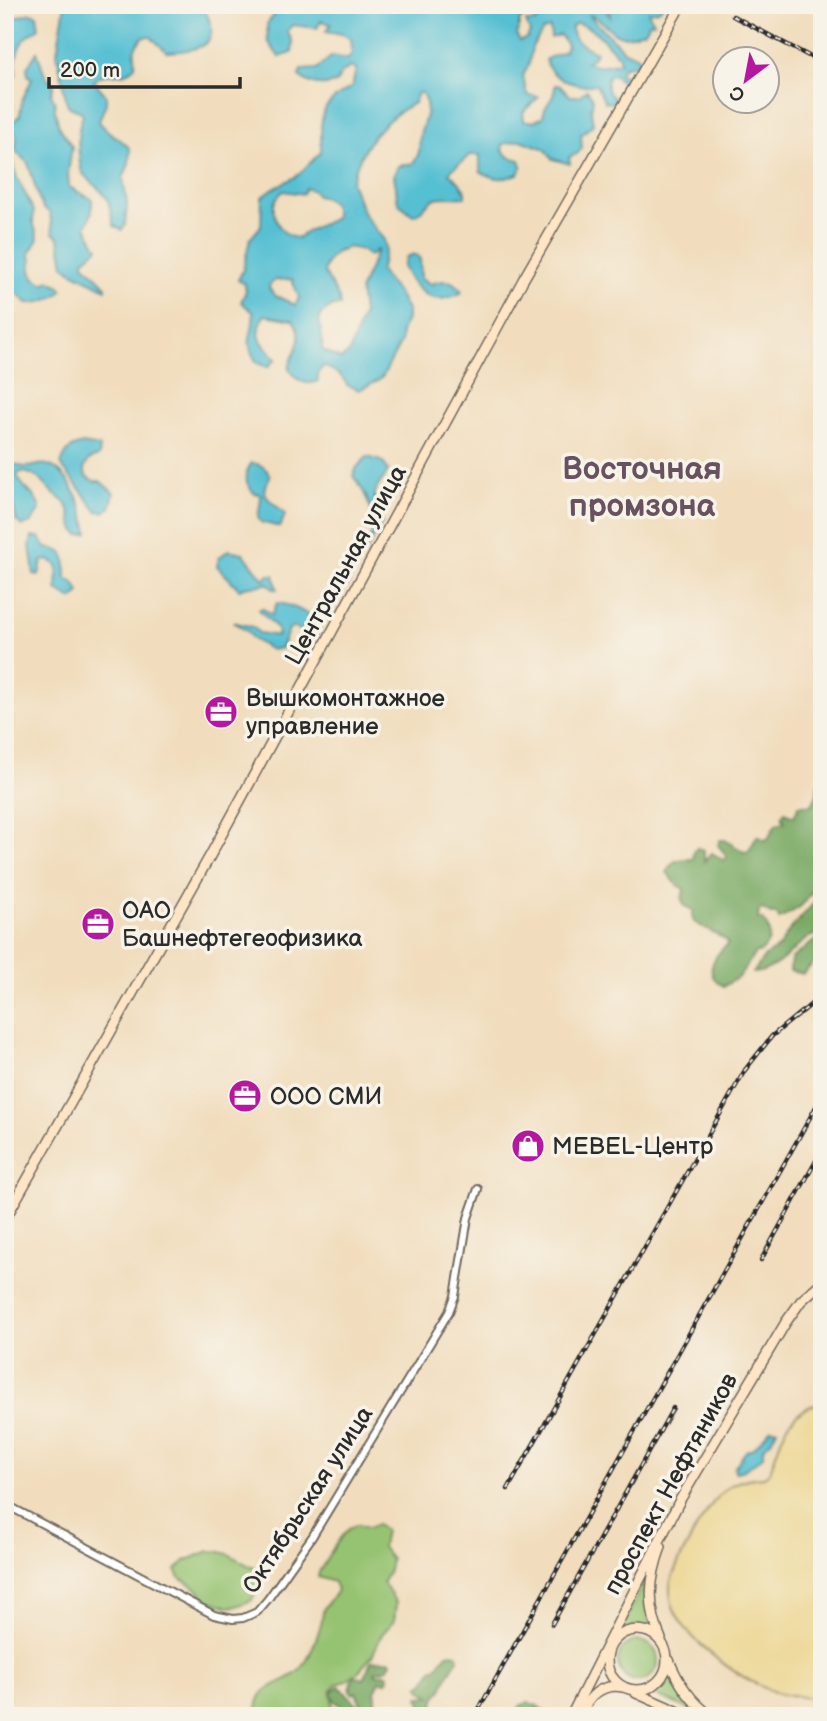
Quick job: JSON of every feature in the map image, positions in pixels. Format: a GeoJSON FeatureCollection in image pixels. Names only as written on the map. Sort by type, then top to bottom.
{"type":"FeatureCollection","features":[{"type":"Feature","properties":{"kind":"street","name":"Центральная улица"},"geometry":{"type":"LineString","coordinates":[[5,1219],[210,856],[523,280],[681,5]]}},
{"type":"Feature","properties":{"kind":"street","name":"Октябрьская улица"},"geometry":{"type":"LineString","coordinates":[[5,1504],[214,1615],[233,1619],[257,1612],[312,1537],[449,1312],[455,1296],[468,1218],[478,1189]]}},
{"type":"Feature","properties":{"kind":"street","name":"проспект Нефтяников"},"geometry":{"type":"LineString","coordinates":[[571,1716],[680,1500],[786,1322],[801,1301],[822,1282]]}},
{"type":"Feature","properties":{"kind":"street"},"geometry":{"type":"LineString","coordinates":[[680,1500],[655,1562],[651,1582],[652,1612],[668,1658],[684,1691],[711,1716]]}},
{"type":"Feature","properties":{"kind":"street"},"geometry":{"type":"LineString","coordinates":[[618,1622],[607,1659],[615,1681],[688,1716]]}},
{"type":"Feature","properties":{"kind":"street"},"geometry":{"type":"LineString","coordinates":[[595,1669],[620,1635],[635,1630],[651,1633],[663,1643]]}},
{"type":"Feature","properties":{"kind":"street"},"geometry":{"type":"LineString","coordinates":[[579,1716],[596,1692],[611,1686],[643,1690],[654,1686],[665,1674],[668,1658]]}},
{"type":"Feature","properties":{"kind":"green space"},"geometry":{"type":"Polygon","coordinates":[[[818,785],[822,786],[822,880],[801,906],[782,918],[779,919],[777,914],[759,910],[758,919],[763,920],[768,929],[768,941],[759,953],[755,953],[740,976],[724,986],[713,977],[712,966],[718,954],[728,944],[726,940],[694,922],[694,911],[684,905],[682,900],[684,889],[677,885],[667,872],[669,867],[677,860],[693,859],[697,848],[704,850],[704,861],[712,853],[724,861],[726,855],[718,845],[720,840],[725,840],[744,852],[749,851],[757,836],[768,839],[776,824],[785,822],[782,816],[785,812],[794,816],[799,805],[812,805],[818,785]]]}},
{"type":"Feature","properties":{"kind":"green space"},"geometry":{"type":"Polygon","coordinates":[[[822,894],[822,932],[806,939],[775,965],[753,973],[765,956],[779,947],[788,932],[822,894]]]}},
{"type":"Feature","properties":{"kind":"green space"},"geometry":{"type":"Polygon","coordinates":[[[817,939],[822,940],[822,946],[814,963],[803,974],[790,971],[791,959],[817,939]]]}},
{"type":"Feature","properties":{"kind":"green space"},"geometry":{"type":"Polygon","coordinates":[[[377,1524],[385,1530],[382,1547],[391,1560],[383,1582],[396,1603],[394,1621],[382,1634],[372,1656],[359,1671],[347,1681],[336,1684],[331,1692],[333,1706],[323,1716],[257,1716],[258,1704],[266,1690],[295,1674],[302,1668],[310,1653],[320,1629],[324,1608],[337,1590],[334,1582],[318,1577],[331,1552],[353,1526],[369,1528],[377,1524]]]}},
{"type":"Feature","properties":{"kind":"green space"},"geometry":{"type":"Polygon","coordinates":[[[209,1551],[226,1553],[249,1566],[263,1570],[265,1576],[252,1600],[229,1607],[208,1600],[180,1578],[176,1570],[185,1561],[209,1551]]]}},
{"type":"Feature","properties":{"kind":"green space"},"geometry":{"type":"Polygon","coordinates":[[[645,1580],[650,1627],[635,1626],[620,1630],[645,1580]]]}},
{"type":"Feature","properties":{"kind":"green space"},"geometry":{"type":"Polygon","coordinates":[[[638,1641],[652,1647],[658,1661],[652,1675],[638,1681],[624,1675],[618,1661],[624,1647],[638,1641]]]}},
{"type":"Feature","properties":{"kind":"green space"},"geometry":{"type":"Polygon","coordinates":[[[447,1654],[457,1654],[458,1659],[436,1697],[434,1710],[430,1710],[428,1716],[413,1716],[422,1704],[419,1697],[430,1696],[419,1686],[447,1654]]]}},
{"type":"Feature","properties":{"kind":"green space"},"geometry":{"type":"Polygon","coordinates":[[[371,1661],[391,1662],[387,1669],[375,1672],[377,1675],[388,1676],[387,1682],[380,1681],[375,1691],[374,1705],[368,1707],[361,1704],[356,1692],[353,1694],[350,1690],[354,1675],[364,1679],[371,1661]]]}},
{"type":"Feature","properties":{"kind":"green space"},"geometry":{"type":"Polygon","coordinates":[[[669,1676],[695,1711],[695,1712],[653,1694],[669,1676]]]}},
{"type":"Feature","properties":{"kind":"green space"},"geometry":{"type":"Polygon","coordinates":[[[339,1686],[359,1706],[356,1716],[334,1700],[331,1692],[339,1686]]]}},
{"type":"Feature","properties":{"kind":"green space"},"geometry":{"type":"Polygon","coordinates":[[[521,1705],[536,1705],[551,1716],[514,1716],[521,1705]]]}},
{"type":"Feature","properties":{"kind":"sand"},"geometry":{"type":"Polygon","coordinates":[[[822,1403],[822,1701],[780,1694],[746,1679],[728,1667],[693,1637],[681,1621],[672,1604],[670,1587],[687,1546],[718,1496],[740,1481],[764,1477],[770,1471],[792,1419],[809,1407],[822,1403]]]}},
{"type":"Feature","properties":{"kind":"water"},"geometry":{"type":"Polygon","coordinates":[[[65,5],[202,5],[209,18],[211,36],[200,47],[167,52],[151,37],[143,37],[135,49],[135,66],[125,73],[103,75],[94,81],[106,95],[99,121],[130,149],[129,164],[123,178],[127,204],[122,230],[114,226],[108,200],[82,173],[78,143],[83,115],[82,112],[69,107],[66,100],[57,53],[65,5]]]}},
{"type":"Feature","properties":{"kind":"water"},"geometry":{"type":"Polygon","coordinates":[[[290,5],[601,5],[610,16],[609,5],[664,5],[659,10],[648,12],[654,22],[649,23],[646,30],[629,36],[618,35],[589,15],[623,50],[638,57],[640,62],[632,66],[626,65],[621,70],[620,75],[628,76],[625,81],[618,80],[615,75],[608,76],[607,89],[615,98],[613,103],[605,102],[596,85],[569,82],[550,69],[546,59],[565,51],[567,45],[560,35],[551,38],[550,28],[543,30],[532,47],[529,64],[523,76],[527,95],[539,97],[523,112],[524,121],[535,121],[543,117],[555,85],[561,86],[570,96],[579,96],[587,90],[593,99],[593,124],[581,135],[582,148],[569,157],[570,164],[552,159],[545,149],[521,140],[503,144],[502,150],[509,157],[520,160],[522,166],[518,174],[498,178],[480,171],[480,155],[469,155],[449,173],[465,191],[465,197],[436,198],[413,215],[398,203],[394,175],[398,166],[412,164],[418,155],[426,112],[422,93],[418,93],[414,103],[392,117],[374,135],[360,157],[351,182],[364,214],[384,240],[386,248],[380,271],[399,295],[407,310],[407,319],[401,332],[401,342],[383,376],[359,390],[347,385],[337,373],[323,366],[318,373],[318,381],[313,383],[305,383],[295,376],[289,369],[299,340],[293,320],[265,315],[261,322],[260,339],[276,359],[268,367],[257,363],[250,348],[253,312],[241,302],[246,291],[245,284],[238,280],[250,239],[261,226],[262,197],[297,176],[321,152],[323,113],[332,100],[352,87],[356,69],[350,67],[336,83],[330,84],[312,84],[299,76],[301,70],[317,69],[332,56],[348,59],[352,53],[351,39],[326,31],[331,24],[321,21],[317,28],[292,25],[287,31],[293,42],[292,53],[279,57],[268,41],[267,24],[276,12],[290,5]],[[534,12],[520,19],[517,35],[520,41],[527,38],[530,32],[526,22],[535,22],[540,16],[534,12]],[[576,23],[571,28],[577,40],[596,52],[593,58],[586,62],[597,66],[620,63],[619,57],[595,32],[576,23]],[[305,188],[303,194],[283,191],[277,197],[274,210],[283,231],[298,238],[335,218],[335,209],[329,200],[305,188]],[[348,247],[329,259],[324,272],[339,298],[340,306],[333,306],[320,315],[320,320],[322,350],[341,359],[349,353],[363,314],[360,290],[378,249],[369,256],[361,250],[348,247]],[[292,279],[276,280],[269,288],[274,295],[295,305],[299,298],[292,279]]]}},
{"type":"Feature","properties":{"kind":"water"},"geometry":{"type":"Polygon","coordinates":[[[31,13],[37,15],[39,28],[25,39],[19,48],[16,75],[7,86],[5,104],[5,26],[14,18],[31,13]]]}},
{"type":"Feature","properties":{"kind":"water"},"geometry":{"type":"Polygon","coordinates":[[[37,52],[45,75],[54,85],[51,94],[59,127],[72,146],[69,187],[92,199],[92,212],[86,227],[98,248],[84,260],[84,264],[106,289],[72,272],[64,265],[59,238],[53,233],[50,213],[43,208],[39,199],[28,163],[17,153],[15,147],[17,137],[11,124],[20,115],[22,100],[32,79],[27,68],[37,52]]]}},
{"type":"Feature","properties":{"kind":"water"},"geometry":{"type":"Polygon","coordinates":[[[5,151],[11,157],[17,178],[34,211],[33,221],[38,239],[29,254],[32,259],[32,274],[37,280],[45,284],[49,280],[62,290],[56,296],[41,302],[27,303],[18,294],[5,291],[5,151]]]}},
{"type":"Feature","properties":{"kind":"water"},"geometry":{"type":"Polygon","coordinates":[[[414,254],[420,258],[421,279],[431,284],[452,282],[462,292],[439,299],[420,291],[403,267],[406,257],[414,254]]]}},
{"type":"Feature","properties":{"kind":"water"},"geometry":{"type":"Polygon","coordinates":[[[83,444],[100,447],[99,456],[90,459],[84,468],[86,476],[100,481],[114,493],[110,508],[104,512],[97,511],[61,465],[69,450],[83,444]]]}},
{"type":"Feature","properties":{"kind":"water"},"geometry":{"type":"Polygon","coordinates":[[[367,457],[382,461],[388,470],[375,494],[382,523],[367,550],[352,566],[348,585],[348,565],[367,544],[372,530],[372,514],[353,476],[357,467],[367,457]]]}},
{"type":"Feature","properties":{"kind":"water"},"geometry":{"type":"Polygon","coordinates":[[[5,460],[23,467],[48,465],[64,476],[76,494],[88,533],[79,535],[66,504],[32,474],[21,472],[17,475],[36,499],[40,509],[31,523],[23,526],[16,521],[13,494],[5,488],[5,460]]]}},
{"type":"Feature","properties":{"kind":"water"},"geometry":{"type":"Polygon","coordinates":[[[252,463],[263,467],[270,476],[265,491],[268,499],[285,515],[280,527],[261,522],[258,518],[260,494],[254,493],[246,478],[252,463]]]}},
{"type":"Feature","properties":{"kind":"water"},"geometry":{"type":"Polygon","coordinates":[[[32,537],[39,537],[46,548],[63,553],[66,578],[74,583],[80,593],[72,599],[57,590],[56,564],[48,560],[42,561],[39,575],[34,574],[30,546],[32,537]]]}},
{"type":"Feature","properties":{"kind":"water"},"geometry":{"type":"Polygon","coordinates":[[[228,550],[243,553],[264,580],[269,575],[274,575],[277,589],[273,589],[268,583],[239,589],[217,566],[219,558],[228,550]]]}},
{"type":"Feature","properties":{"kind":"water"},"geometry":{"type":"Polygon","coordinates":[[[277,603],[294,607],[316,620],[320,624],[316,638],[310,639],[292,627],[281,648],[271,650],[233,622],[253,627],[259,633],[278,636],[277,628],[259,610],[262,608],[272,615],[277,603]]]}},
{"type":"Feature","properties":{"kind":"water"},"geometry":{"type":"Polygon","coordinates":[[[771,1429],[777,1429],[771,1441],[763,1448],[763,1456],[744,1470],[735,1472],[734,1468],[746,1451],[755,1447],[771,1429]]]}},
{"type":"Feature","properties":{"kind":"railway"},"geometry":{"type":"LineString","coordinates":[[733,16],[822,63]]}},
{"type":"Feature","properties":{"kind":"railway"},"geometry":{"type":"LineString","coordinates":[[795,1018],[822,995]]}},
{"type":"Feature","properties":{"kind":"railway"},"geometry":{"type":"LineString","coordinates":[[508,1489],[745,1070],[772,1036],[801,1012]]}},
{"type":"Feature","properties":{"kind":"railway"},"geometry":{"type":"LineString","coordinates":[[475,1716],[822,1096]]}},
{"type":"Feature","properties":{"kind":"railway"},"geometry":{"type":"LineString","coordinates":[[761,1260],[822,1150]]}},
{"type":"Feature","properties":{"kind":"railway"},"geometry":{"type":"LineString","coordinates":[[552,1624],[673,1408]]}},
{"type":"Feature","properties":{"kind":"place","name":"Вышкомонтажное управление"},"geometry":{"type":"Point","coordinates":[221,712]}},
{"type":"Feature","properties":{"kind":"place","name":"ОАО Башнефтегеофизика"},"geometry":{"type":"Point","coordinates":[98,924]}},
{"type":"Feature","properties":{"kind":"place","name":"ООО СМИ"},"geometry":{"type":"Point","coordinates":[245,1096]}},
{"type":"Feature","properties":{"kind":"place","name":"MEBEL-Центр"},"geometry":{"type":"Point","coordinates":[528,1146]}},
{"type":"Feature","properties":{"kind":"district","name":"Восточная промзона"},"geometry":{"type":"Point","coordinates":[642,488]}}]}
